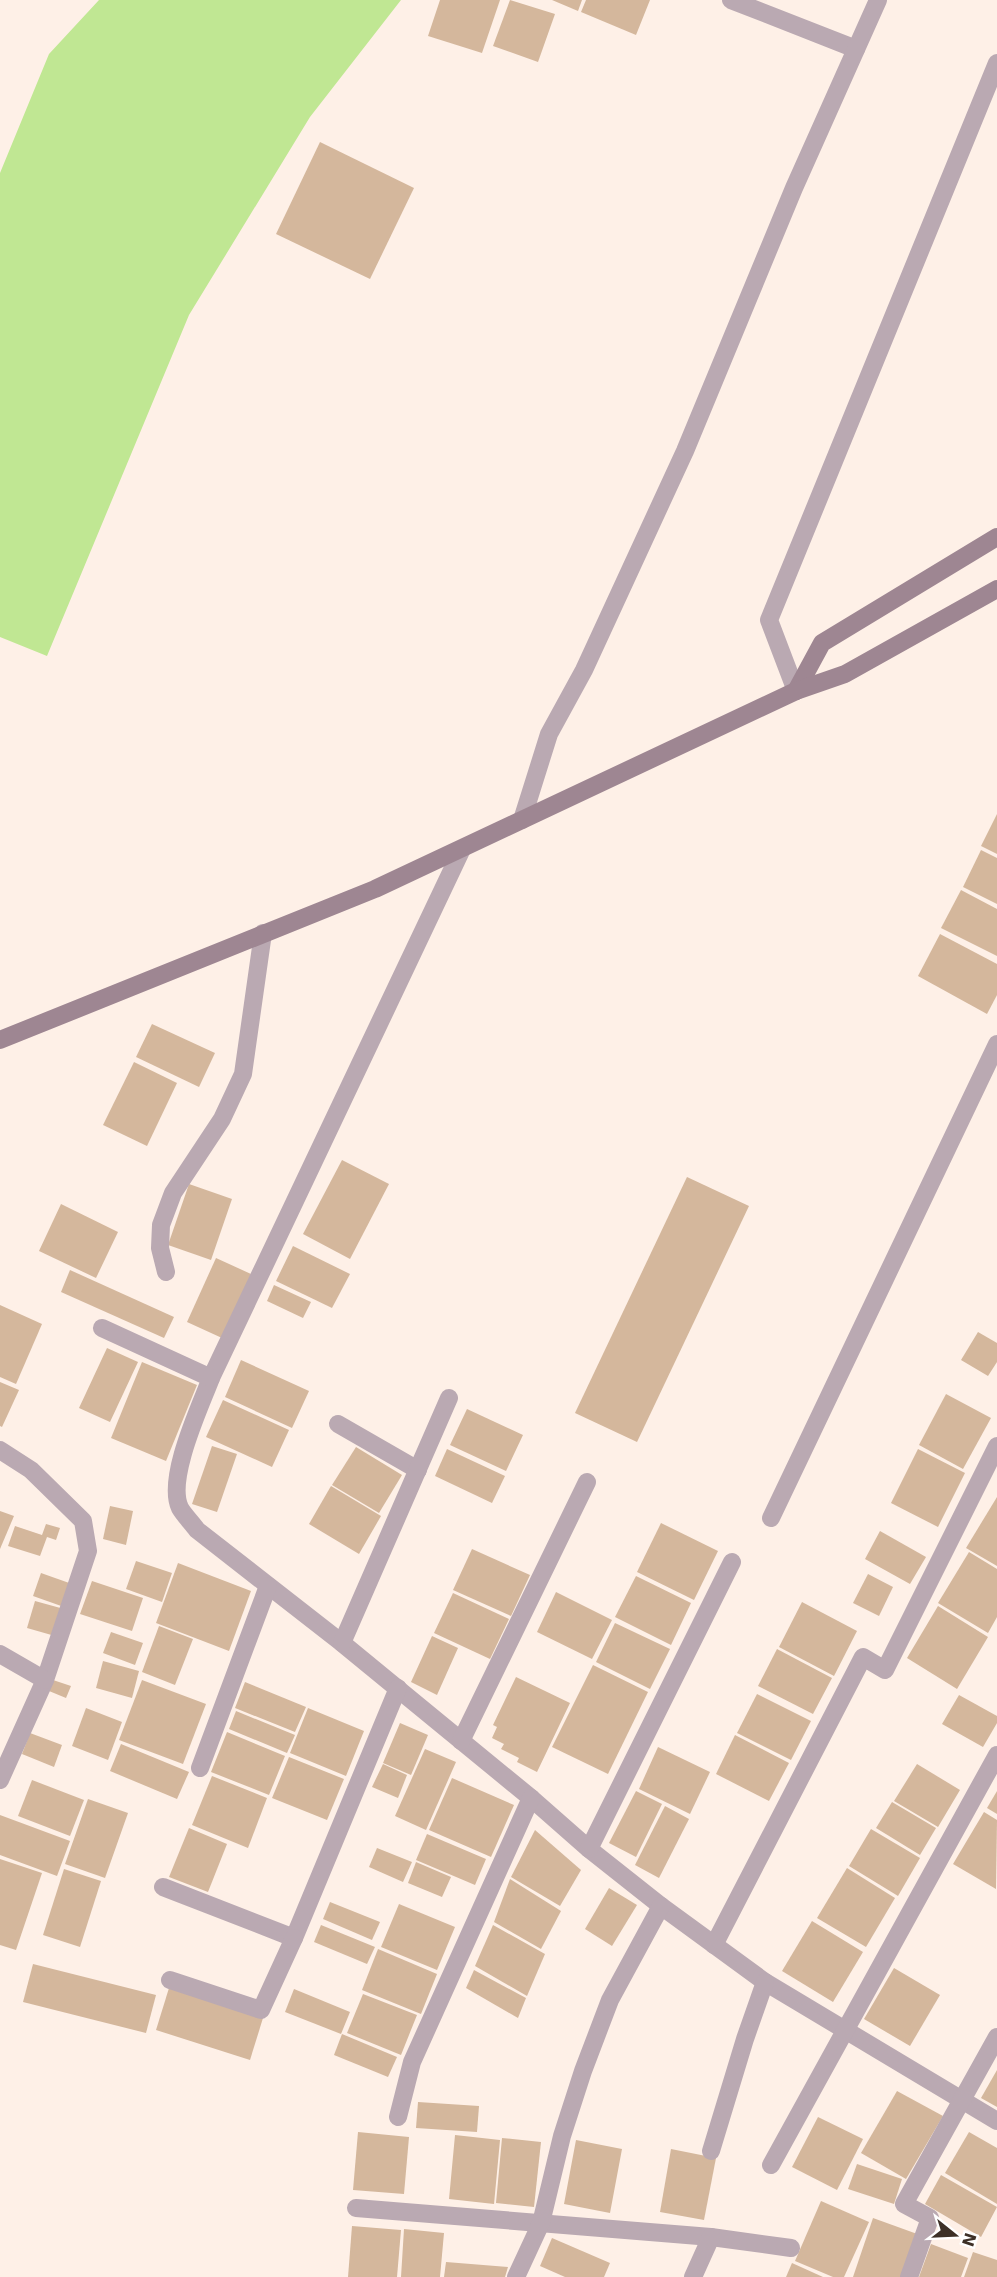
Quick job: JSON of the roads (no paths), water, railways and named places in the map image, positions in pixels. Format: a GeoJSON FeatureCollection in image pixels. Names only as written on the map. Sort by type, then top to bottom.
{"type":"FeatureCollection","features":[{"type":"Feature","properties":{"kind":"main road"},"geometry":{"type":"LineString","coordinates":[[796,691],[822,643],[997,537]]}},
{"type":"Feature","properties":{"kind":"main road"},"geometry":{"type":"LineString","coordinates":[[0,1040],[375,889],[796,691],[845,674],[997,589]]}},
{"type":"Feature","properties":{"kind":"street"},"geometry":{"type":"LineString","coordinates":[[731,0],[770,7],[856,49]]}},
{"type":"Feature","properties":{"kind":"street"},"geometry":{"type":"LineString","coordinates":[[522,820],[549,734],[584,670],[685,451],[794,188],[878,0]]}},
{"type":"Feature","properties":{"kind":"street"},"geometry":{"type":"LineString","coordinates":[[796,691],[769,620],[997,63]]}},
{"type":"Feature","properties":{"kind":"street"},"geometry":{"type":"LineString","coordinates":[[462,849],[211,1378],[184,1450],[176,1488],[180,1508],[197,1530],[398,1688],[589,1849],[661,1906],[765,1982],[997,2121]]}},
{"type":"Feature","properties":{"kind":"street"},"geometry":{"type":"LineString","coordinates":[[166,1272],[160,1248],[160,1225],[173,1193],[222,1119],[243,1074],[264,933]]}},
{"type":"Feature","properties":{"kind":"street"},"geometry":{"type":"LineString","coordinates":[[771,1518],[997,1044]]}},
{"type":"Feature","properties":{"kind":"street"},"geometry":{"type":"LineString","coordinates":[[102,1328],[211,1378]]}},
{"type":"Feature","properties":{"kind":"street"},"geometry":{"type":"LineString","coordinates":[[342,1643],[449,1398]]}},
{"type":"Feature","properties":{"kind":"street"},"geometry":{"type":"LineString","coordinates":[[338,1424],[418,1470]]}},
{"type":"Feature","properties":{"kind":"street"},"geometry":{"type":"LineString","coordinates":[[714,1945],[863,1657],[885,1670],[997,1446]]}},
{"type":"Feature","properties":{"kind":"street"},"geometry":{"type":"LineString","coordinates":[[0,1450],[31,1470],[83,1521],[88,1551],[45,1680],[0,1780]]}},
{"type":"Feature","properties":{"kind":"street"},"geometry":{"type":"LineString","coordinates":[[461,1741],[587,1482]]}},
{"type":"Feature","properties":{"kind":"street"},"geometry":{"type":"LineString","coordinates":[[589,1849],[732,1562]]}},
{"type":"Feature","properties":{"kind":"street"},"geometry":{"type":"LineString","coordinates":[[200,1768],[268,1586]]}},
{"type":"Feature","properties":{"kind":"street"},"geometry":{"type":"LineString","coordinates":[[0,1654],[45,1680]]}},
{"type":"Feature","properties":{"kind":"street"},"geometry":{"type":"LineString","coordinates":[[170,1980],[261,2010],[294,1938],[398,1688]]}},
{"type":"Feature","properties":{"kind":"street"},"geometry":{"type":"LineString","coordinates":[[771,2165],[997,1755]]}},
{"type":"Feature","properties":{"kind":"street"},"geometry":{"type":"LineString","coordinates":[[398,2117],[412,2062],[531,1798]]}},
{"type":"Feature","properties":{"kind":"street"},"geometry":{"type":"LineString","coordinates":[[163,1887],[294,1938]]}},
{"type":"Feature","properties":{"kind":"street"},"geometry":{"type":"LineString","coordinates":[[516,2277],[542,2223],[562,2136],[583,2071],[610,2000],[661,1906]]}},
{"type":"Feature","properties":{"kind":"street"},"geometry":{"type":"LineString","coordinates":[[711,2151],[765,1982]]}},
{"type":"Feature","properties":{"kind":"street"},"geometry":{"type":"LineString","coordinates":[[909,2277],[930,2218],[904,2204],[997,2037]]}},
{"type":"Feature","properties":{"kind":"street"},"geometry":{"type":"LineString","coordinates":[[356,2208],[711,2237],[791,2248]]}},
{"type":"Feature","properties":{"kind":"street"},"geometry":{"type":"LineString","coordinates":[[693,2277],[711,2237]]}}]}
